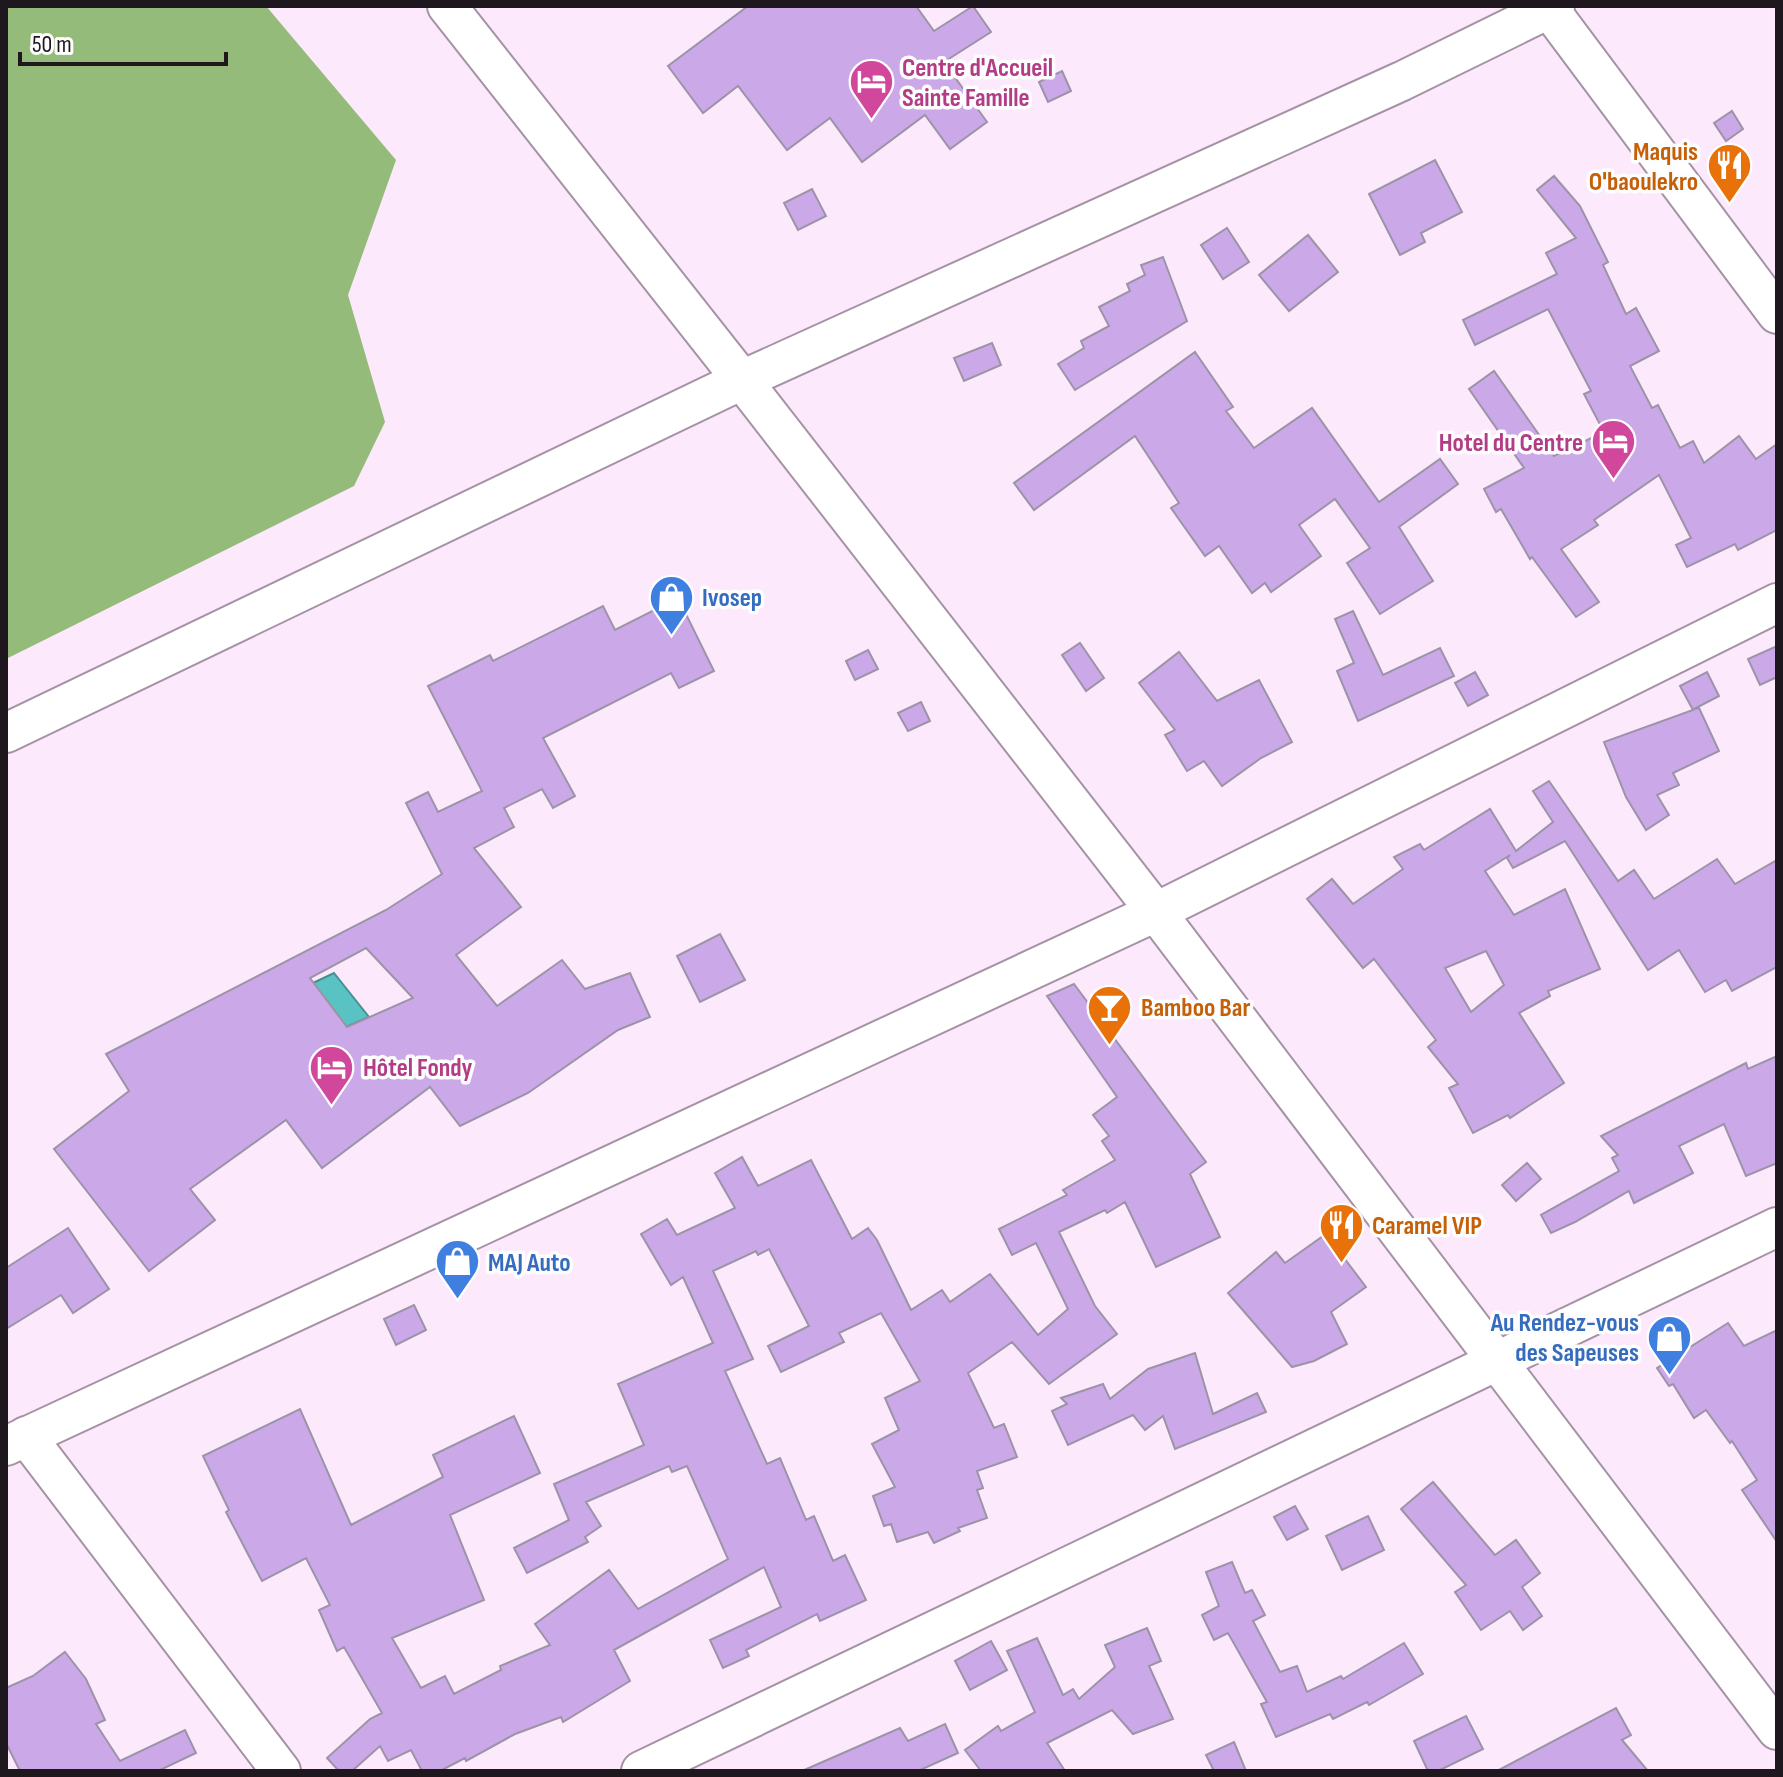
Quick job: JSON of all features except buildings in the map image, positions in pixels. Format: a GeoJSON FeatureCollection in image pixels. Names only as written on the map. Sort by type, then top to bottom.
{"type":"FeatureCollection","features":[{"type":"Feature","properties":{"kind":"street"},"geometry":{"type":"LineString","coordinates":[[447,6],[1156,912],[1777,1730]]}},
{"type":"Feature","properties":{"kind":"street"},"geometry":{"type":"LineString","coordinates":[[6,733],[742,380],[1388,87],[1550,7],[1777,314]]}},
{"type":"Feature","properties":{"kind":"street"},"geometry":{"type":"LineString","coordinates":[[281,1771],[16,1441],[1156,912],[1777,603]]}},
{"type":"Feature","properties":{"kind":"street"},"geometry":{"type":"LineString","coordinates":[[641,1771],[1777,1227]]}},
{"type":"Feature","properties":{"kind":"shaded area"},"geometry":{"type":"Polygon","coordinates":[[[6,6],[266,6],[396,160],[348,295],[385,422],[354,486],[6,659],[6,6]]]}},
{"type":"Feature","properties":{"kind":"shaded area"},"geometry":{"type":"Polygon","coordinates":[[[334,973],[369,1017],[346,1027],[313,983],[334,973]]]}},
{"type":"Feature","properties":{"kind":"place","name":"Centre d'Accueil Sainte Famille"},"geometry":{"type":"Point","coordinates":[871,121]}},
{"type":"Feature","properties":{"kind":"place","name":"Maquis O'baoulekro"},"geometry":{"type":"Point","coordinates":[1729,205]}},
{"type":"Feature","properties":{"kind":"place","name":"Hotel du Centre"},"geometry":{"type":"Point","coordinates":[1614,481]}},
{"type":"Feature","properties":{"kind":"place","name":"Ivosep"},"geometry":{"type":"Point","coordinates":[671,636]}},
{"type":"Feature","properties":{"kind":"place","name":"Bamboo Bar"},"geometry":{"type":"Point","coordinates":[1110,1046]}},
{"type":"Feature","properties":{"kind":"place","name":"Hôtel Fondy"},"geometry":{"type":"Point","coordinates":[332,1106]}},
{"type":"Feature","properties":{"kind":"place","name":"Caramel VIP"},"geometry":{"type":"Point","coordinates":[1341,1264]}},
{"type":"Feature","properties":{"kind":"place","name":"MAJ Auto"},"geometry":{"type":"Point","coordinates":[457,1301]}},
{"type":"Feature","properties":{"kind":"place","name":"Au Rendez-vous des Sapeuses"},"geometry":{"type":"Point","coordinates":[1670,1376]}}]}
